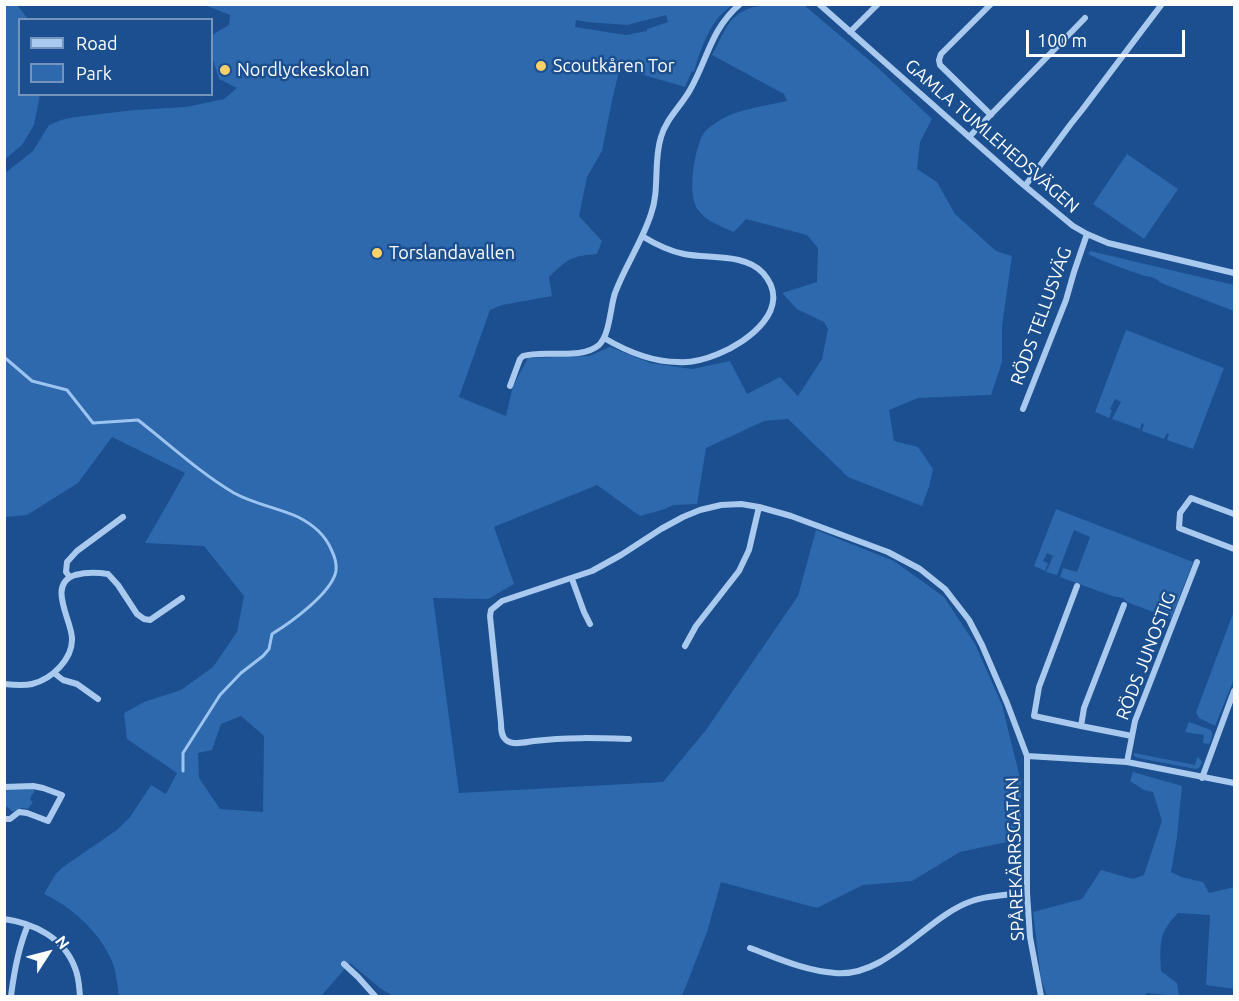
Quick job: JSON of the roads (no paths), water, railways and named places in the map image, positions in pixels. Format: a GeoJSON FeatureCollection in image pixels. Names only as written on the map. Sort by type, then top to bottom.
{"type":"FeatureCollection","features":[{"type":"Feature","properties":{"kind":"street"},"geometry":{"type":"LineString","coordinates":[[510,386],[523,356],[582,352],[600,344],[604,338],[614,296],[651,214],[655,198],[660,138],[664,128],[692,87],[715,34],[740,4]]}},
{"type":"Feature","properties":{"kind":"street","name":"GAMLA TUMLEHEDSVÄGEN"},"geometry":{"type":"LineString","coordinates":[[819,4],[1024,186],[1073,226],[1108,243],[1234,273]]}},
{"type":"Feature","properties":{"kind":"street"},"geometry":{"type":"LineString","coordinates":[[991,4],[941,54],[939,60],[940,65],[991,115]]}},
{"type":"Feature","properties":{"kind":"street"},"geometry":{"type":"LineString","coordinates":[[1024,186],[1162,4]]}},
{"type":"Feature","properties":{"kind":"street"},"geometry":{"type":"LineString","coordinates":[[850,32],[874,6]]}},
{"type":"Feature","properties":{"kind":"street"},"geometry":{"type":"LineString","coordinates":[[969,137],[1085,18]]}},
{"type":"Feature","properties":{"kind":"street","name":"RÖDS TELLUSVÄG"},"geometry":{"type":"LineString","coordinates":[[1023,409],[1066,300],[1087,234]]}},
{"type":"Feature","properties":{"kind":"street"},"geometry":{"type":"LineString","coordinates":[[604,338],[624,350],[660,361],[679,363],[717,355],[733,347],[756,330],[770,314],[773,291],[762,271],[754,266],[742,260],[684,254],[667,249],[642,236]]}},
{"type":"Feature","properties":{"kind":"street"},"geometry":{"type":"LineString","coordinates":[[1234,514],[1191,498],[1180,513],[1179,528],[1234,549]]}},
{"type":"Feature","properties":{"kind":"street"},"geometry":{"type":"LineString","coordinates":[[628,739],[567,738],[515,743],[507,741],[502,732],[491,610],[502,601],[572,579],[608,563],[683,517],[721,505],[741,504],[791,516],[888,552],[920,569],[945,589],[969,621],[982,645],[1027,756],[1127,762],[1234,783]]}},
{"type":"Feature","properties":{"kind":"street"},"geometry":{"type":"LineString","coordinates":[[685,646],[696,626],[739,571],[749,550],[759,507]]}},
{"type":"Feature","properties":{"kind":"street"},"geometry":{"type":"LineString","coordinates":[[70,577],[66,572],[67,562],[77,551],[123,517]]}},
{"type":"Feature","properties":{"kind":"street","name":"RÖDS JUNOSTIG"},"geometry":{"type":"LineString","coordinates":[[1127,762],[1135,721],[1197,562]]}},
{"type":"Feature","properties":{"kind":"street"},"geometry":{"type":"LineString","coordinates":[[4,684],[35,684],[54,673],[68,656],[72,637],[64,609],[62,587],[70,577],[90,572],[108,574],[137,614],[144,619],[150,620],[182,598]]}},
{"type":"Feature","properties":{"kind":"street"},"geometry":{"type":"LineString","coordinates":[[572,579],[590,624]]}},
{"type":"Feature","properties":{"kind":"street"},"geometry":{"type":"LineString","coordinates":[[1077,586],[1039,687],[1034,717],[1132,736]]}},
{"type":"Feature","properties":{"kind":"street"},"geometry":{"type":"LineString","coordinates":[[1081,726],[1084,708],[1125,605]]}},
{"type":"Feature","properties":{"kind":"street"},"geometry":{"type":"LineString","coordinates":[[54,673],[98,699]]}},
{"type":"Feature","properties":{"kind":"street"},"geometry":{"type":"LineString","coordinates":[[1202,778],[1234,691]]}},
{"type":"Feature","properties":{"kind":"street","name":"SPÅREKÄRRSGATAN"},"geometry":{"type":"LineString","coordinates":[[1027,756],[1027,893],[1030,938],[1041,996]]}},
{"type":"Feature","properties":{"kind":"street"},"geometry":{"type":"LineString","coordinates":[[4,787],[33,786],[62,795],[48,821],[19,812],[10,819],[4,819]]}},
{"type":"Feature","properties":{"kind":"street"},"geometry":{"type":"LineString","coordinates":[[750,948],[808,968],[836,974],[850,972],[864,969],[889,957],[951,911],[972,901],[1027,893]]}},
{"type":"Feature","properties":{"kind":"street"},"geometry":{"type":"LineString","coordinates":[[4,919],[39,929],[61,945],[70,957],[77,976],[80,996]]}},
{"type":"Feature","properties":{"kind":"street"},"geometry":{"type":"LineString","coordinates":[[11,996],[21,941],[28,925]]}},
{"type":"Feature","properties":{"kind":"street"},"geometry":{"type":"LineString","coordinates":[[344,964],[375,996]]}},
{"type":"Feature","properties":{"kind":"waterway"},"geometry":{"type":"LineString","coordinates":[[4,357],[32,381],[67,390],[93,423],[138,420],[234,493],[298,517],[308,523],[318,530],[332,551],[336,571],[327,589],[299,615],[272,634],[269,649],[220,695],[183,753],[183,771]]}},
{"type":"Feature","properties":{"kind":"place","name":"Scoutkåren Tor"},"geometry":{"type":"Point","coordinates":[541,66]}},
{"type":"Feature","properties":{"kind":"place","name":"Nordlyckeskolan"},"geometry":{"type":"Point","coordinates":[225,70]}},
{"type":"Feature","properties":{"kind":"place","name":"Torslandavallen"},"geometry":{"type":"Point","coordinates":[377,253]}}]}
